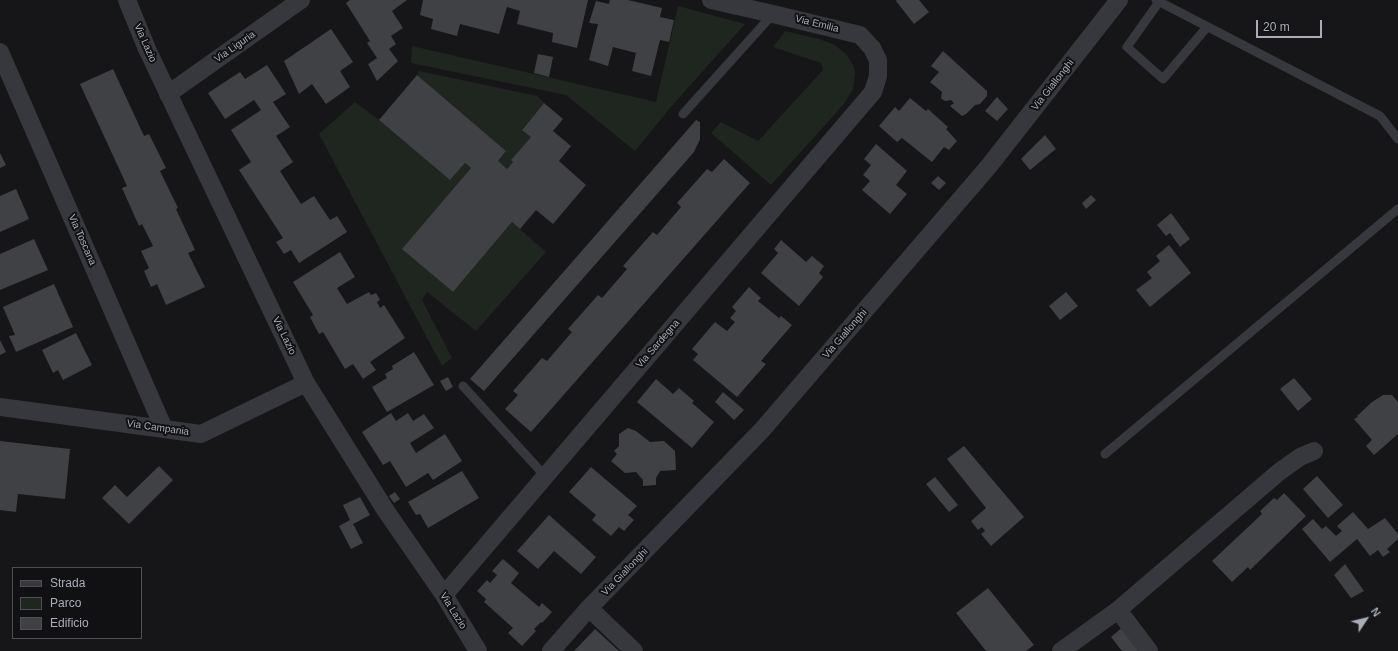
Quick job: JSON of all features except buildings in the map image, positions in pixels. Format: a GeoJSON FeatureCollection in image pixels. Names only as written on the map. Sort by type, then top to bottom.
{"type":"FeatureCollection","features":[{"type":"Feature","properties":{"kind":"street","name":"Via Lazio"},"geometry":{"type":"LineString","coordinates":[[127,0],[147,49],[168,94],[306,382],[386,512],[444,595],[478,651]]}},
{"type":"Feature","properties":{"kind":"street","name":"Via Liguria"},"geometry":{"type":"LineString","coordinates":[[168,94],[277,7],[302,0]]}},
{"type":"Feature","properties":{"kind":"street","name":"Via Emilia"},"geometry":{"type":"LineString","coordinates":[[711,0],[860,35],[872,48],[878,60],[878,76],[873,92]]}},
{"type":"Feature","properties":{"kind":"street","name":"Via Giallonghi"},"geometry":{"type":"LineString","coordinates":[[551,651],[590,608],[762,430],[989,166],[1119,0]]}},
{"type":"Feature","properties":{"kind":"street","name":"Via Toscana"},"geometry":{"type":"LineString","coordinates":[[0,52],[164,429]]}},
{"type":"Feature","properties":{"kind":"street","name":"Via Sardegna"},"geometry":{"type":"LineString","coordinates":[[444,595],[873,92]]}},
{"type":"Feature","properties":{"kind":"street","name":"Via Campania"},"geometry":{"type":"LineString","coordinates":[[0,407],[201,434],[306,382]]}},
{"type":"Feature","properties":{"kind":"street"},"geometry":{"type":"LineString","coordinates":[[1061,651],[1118,610],[1279,472],[1300,457],[1314,451]]}},
{"type":"Feature","properties":{"kind":"street"},"geometry":{"type":"LineString","coordinates":[[590,608],[634,651]]}},
{"type":"Feature","properties":{"kind":"street"},"geometry":{"type":"LineString","coordinates":[[1118,610],[1149,651]]}},
{"type":"Feature","properties":{"kind":"lane"},"geometry":{"type":"LineString","coordinates":[[1207,27],[1163,80],[1128,47],[1158,1],[1380,116],[1398,138]]}},
{"type":"Feature","properties":{"kind":"lane"},"geometry":{"type":"LineString","coordinates":[[683,114],[773,14]]}},
{"type":"Feature","properties":{"kind":"lane"},"geometry":{"type":"LineString","coordinates":[[1105,454],[1398,209]]}},
{"type":"Feature","properties":{"kind":"lane"},"geometry":{"type":"LineString","coordinates":[[463,386],[545,476]]}},
{"type":"Feature","properties":{"kind":"green space"},"geometry":{"type":"Polygon","coordinates":[[[678,6],[745,24],[670,108],[635,151],[566,95],[411,63],[412,46],[656,102],[678,6]]]}},
{"type":"Feature","properties":{"kind":"green space"},"geometry":{"type":"Polygon","coordinates":[[[785,31],[819,39],[835,45],[847,55],[854,67],[855,74],[853,89],[844,104],[771,185],[711,133],[721,122],[758,141],[823,70],[821,63],[773,47],[785,31]]]}},
{"type":"Feature","properties":{"kind":"green space"},"geometry":{"type":"Polygon","coordinates":[[[419,71],[537,96],[544,103],[522,129],[531,137],[511,160],[513,162],[507,169],[498,161],[506,151],[417,75],[419,71]]]}},
{"type":"Feature","properties":{"kind":"green space"},"geometry":{"type":"Polygon","coordinates":[[[355,102],[379,120],[450,180],[465,163],[471,168],[403,249],[453,292],[512,222],[546,252],[476,331],[427,292],[422,300],[452,358],[442,366],[319,134],[355,102]]]}}]}
